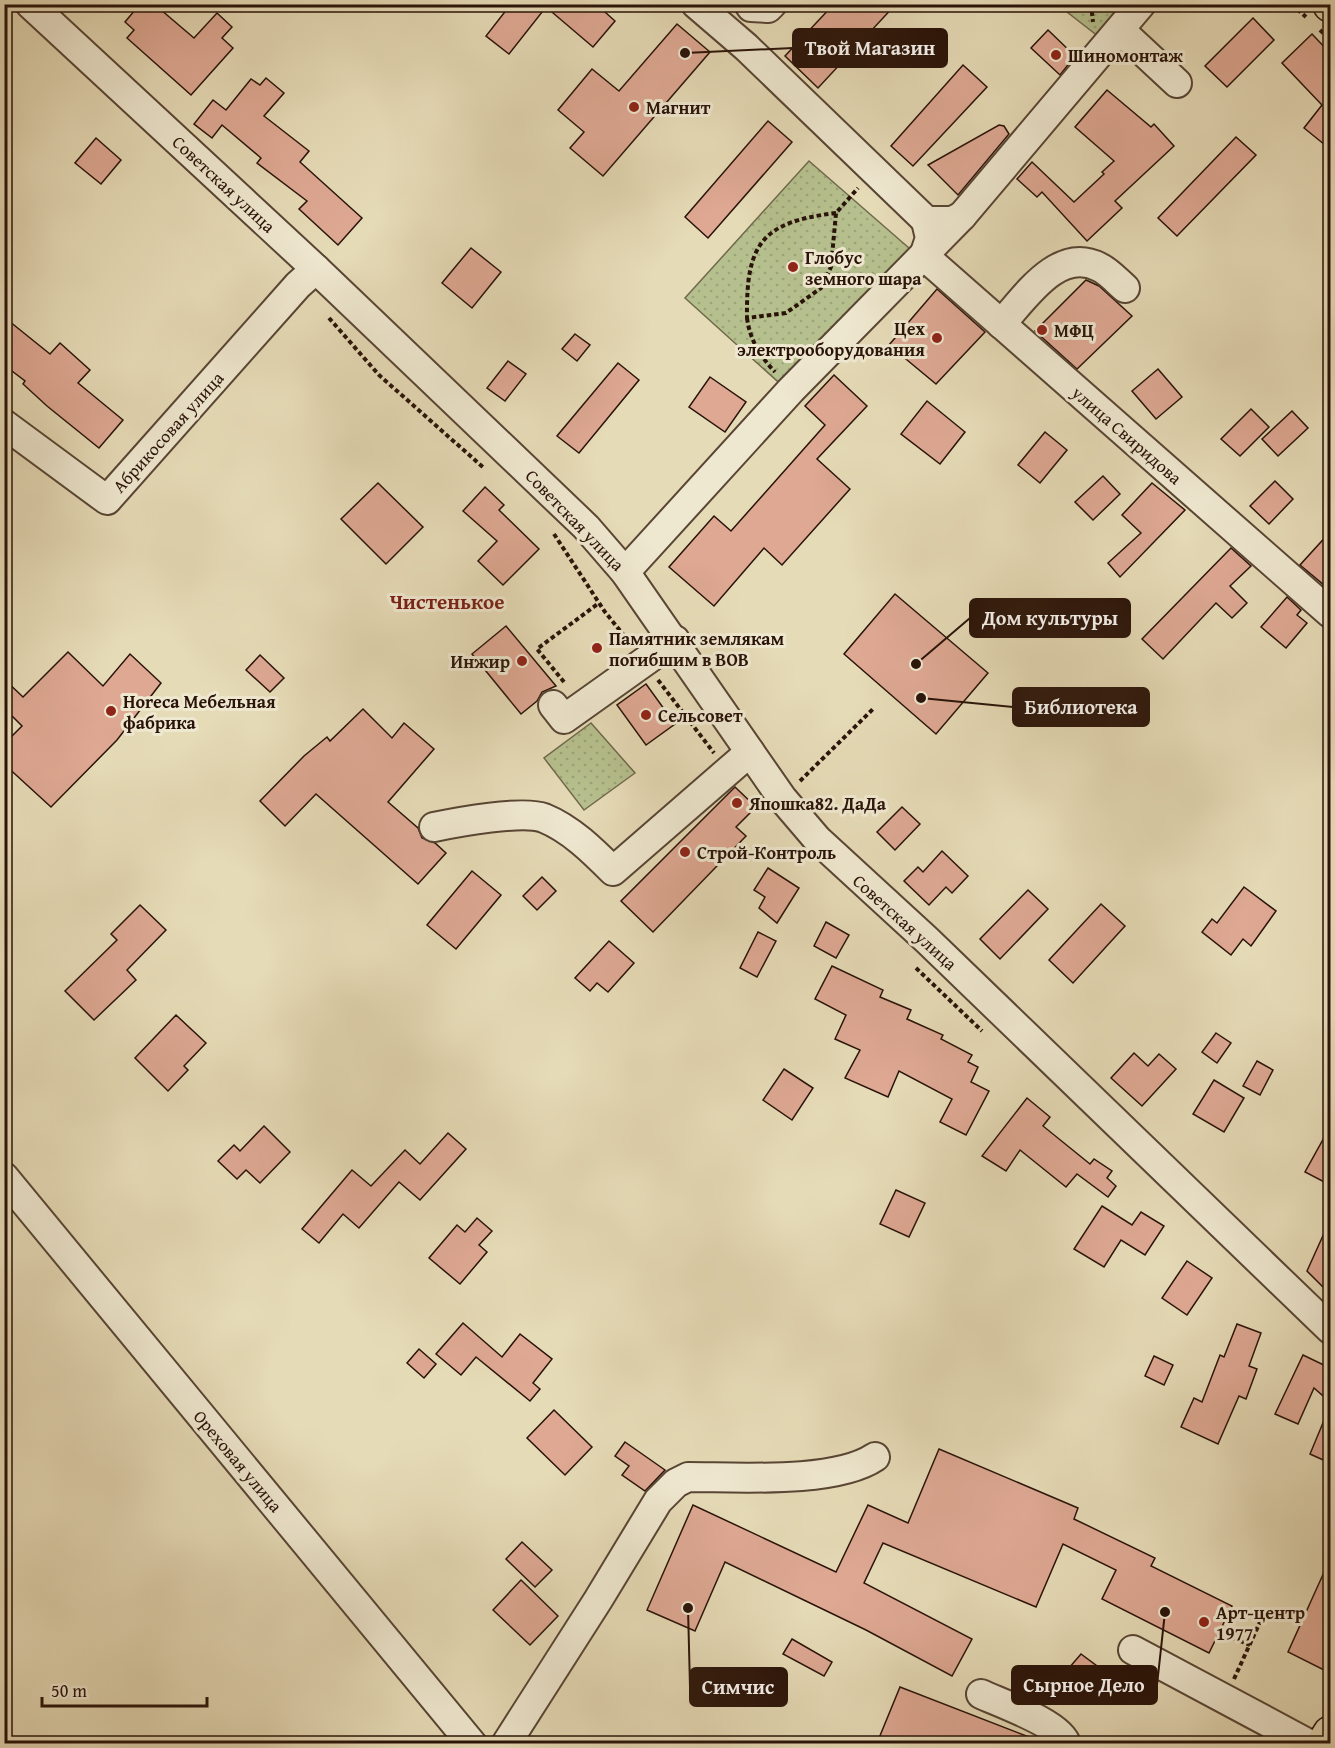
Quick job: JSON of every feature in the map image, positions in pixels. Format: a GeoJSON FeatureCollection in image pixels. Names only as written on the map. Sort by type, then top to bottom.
{"type":"FeatureCollection","features":[{"type":"Feature","properties":{"kind":"main road"},"geometry":{"type":"LineString","coordinates":[[1323,1743],[1330,1733]]}},
{"type":"Feature","properties":{"kind":"street","name":"Советская улица"},"geometry":{"type":"LineString","coordinates":[[30,4],[316,269],[586,526],[627,560],[642,596],[675,640],[782,798],[817,839],[927,940],[1330,1329]]}},
{"type":"Feature","properties":{"kind":"street","name":"улица Свиридова"},"geometry":{"type":"LineString","coordinates":[[696,4],[746,47],[873,172],[928,251],[1001,324],[1330,613]]}},
{"type":"Feature","properties":{"kind":"street"},"geometry":{"type":"LineString","coordinates":[[748,4],[751,7],[768,8],[772,4]]}},
{"type":"Feature","properties":{"kind":"street"},"geometry":{"type":"LineString","coordinates":[[627,560],[962,216],[1141,4]]}},
{"type":"Feature","properties":{"kind":"street"},"geometry":{"type":"LineString","coordinates":[[1120,30],[1177,83]]}},
{"type":"Feature","properties":{"kind":"street"},"geometry":{"type":"LineString","coordinates":[[1001,324],[1053,269],[1068,264],[1083,262],[1100,267],[1125,288]]}},
{"type":"Feature","properties":{"kind":"street","name":"Абрикосовая улица"},"geometry":{"type":"LineString","coordinates":[[4,424],[107,500],[298,285],[316,269]]}},
{"type":"Feature","properties":{"kind":"street"},"geometry":{"type":"LineString","coordinates":[[553,705],[564,719],[675,640]]}},
{"type":"Feature","properties":{"kind":"street"},"geometry":{"type":"LineString","coordinates":[[435,827],[479,818],[543,818],[586,844],[613,871],[750,752]]}},
{"type":"Feature","properties":{"kind":"street","name":"Ореховая улица"},"geometry":{"type":"LineString","coordinates":[[4,1177],[472,1743]]}},
{"type":"Feature","properties":{"kind":"street"},"geometry":{"type":"LineString","coordinates":[[506,1743],[598,1600],[658,1501],[676,1483],[688,1477],[834,1473],[864,1464],[875,1457]]}},
{"type":"Feature","properties":{"kind":"street"},"geometry":{"type":"LineString","coordinates":[[1133,1650],[1309,1743]]}},
{"type":"Feature","properties":{"kind":"street"},"geometry":{"type":"LineString","coordinates":[[981,1694],[1053,1727],[1065,1738],[1066,1743]]}},
{"type":"Feature","properties":{"kind":"path"},"geometry":{"type":"LineString","coordinates":[[747,318],[786,313],[821,288],[831,267],[836,213],[873,172]]}},
{"type":"Feature","properties":{"kind":"path"},"geometry":{"type":"LineString","coordinates":[[791,390],[762,358],[749,335],[746,285],[753,255],[771,233],[798,218],[836,213]]}},
{"type":"Feature","properties":{"kind":"path"},"geometry":{"type":"LineString","coordinates":[[328,318],[379,375],[489,471]]}},
{"type":"Feature","properties":{"kind":"path"},"geometry":{"type":"LineString","coordinates":[[547,527],[556,535],[599,603],[729,772]]}},
{"type":"Feature","properties":{"kind":"path"},"geometry":{"type":"LineString","coordinates":[[537,649],[599,603]]}},
{"type":"Feature","properties":{"kind":"path"},"geometry":{"type":"LineString","coordinates":[[801,780],[873,710]]}},
{"type":"Feature","properties":{"kind":"path"},"geometry":{"type":"LineString","coordinates":[[1225,1699],[1260,1622]]}},
{"type":"Feature","properties":{"kind":"path"},"geometry":{"type":"LineString","coordinates":[[1219,1632],[1250,1645]]}},
{"type":"Feature","properties":{"kind":"green space"},"geometry":{"type":"Polygon","coordinates":[[[1058,5],[1132,5],[1103,40],[1058,5]]]}},
{"type":"Feature","properties":{"kind":"green space"},"geometry":{"type":"Polygon","coordinates":[[[809,161],[917,255],[786,389],[685,298],[809,161]]]}},
{"type":"Feature","properties":{"kind":"green space"},"geometry":{"type":"Polygon","coordinates":[[[591,723],[635,773],[584,810],[544,758],[591,723]]]}},
{"type":"Feature","properties":{"kind":"building"},"geometry":{"type":"Polygon","coordinates":[[[140,4],[154,4],[194,38],[217,13],[232,27],[222,38],[233,48],[191,95],[127,38],[134,30],[125,22],[140,4]]]}},
{"type":"Feature","properties":{"kind":"building"},"geometry":{"type":"Polygon","coordinates":[[[511,4],[596,4],[615,21],[593,47],[546,7],[509,54],[486,36],[511,4]]]}},
{"type":"Feature","properties":{"kind":"building"},"geometry":{"type":"Polygon","coordinates":[[[834,4],[896,4],[818,88],[785,56],[834,4]]]}},
{"type":"Feature","properties":{"kind":"building"},"geometry":{"type":"Polygon","coordinates":[[[1253,18],[1274,40],[1227,87],[1205,66],[1253,18]]]}},
{"type":"Feature","properties":{"kind":"building","name":"Магнит"},"geometry":{"type":"Polygon","coordinates":[[[677,24],[710,52],[603,176],[570,148],[584,132],[558,110],[592,69],[619,91],[677,24]]]}},
{"type":"Feature","properties":{"kind":"building","name":"Шиномонтаж"},"geometry":{"type":"Polygon","coordinates":[[[1048,30],[1075,56],[1060,75],[1031,48],[1048,30]]]}},
{"type":"Feature","properties":{"kind":"building"},"geometry":{"type":"Polygon","coordinates":[[[1312,34],[1330,53],[1330,149],[1304,128],[1322,105],[1282,63],[1312,34]]]}},
{"type":"Feature","properties":{"kind":"building"},"geometry":{"type":"Polygon","coordinates":[[[963,65],[987,87],[913,166],[891,146],[963,65]]]}},
{"type":"Feature","properties":{"kind":"building"},"geometry":{"type":"Polygon","coordinates":[[[266,78],[284,93],[264,116],[309,151],[300,162],[362,218],[338,245],[299,209],[307,201],[257,163],[261,158],[222,125],[212,138],[194,124],[213,100],[226,110],[251,79],[260,85],[266,78]]]}},
{"type":"Feature","properties":{"kind":"building"},"geometry":{"type":"Polygon","coordinates":[[[1107,90],[1151,127],[1154,124],[1174,146],[1115,201],[1122,208],[1087,241],[1042,192],[1037,197],[1017,179],[1032,162],[1074,202],[1104,174],[1102,172],[1114,161],[1075,127],[1107,90]]]}},
{"type":"Feature","properties":{"kind":"building"},"geometry":{"type":"Polygon","coordinates":[[[768,121],[792,142],[708,238],[685,217],[768,121]]]}},
{"type":"Feature","properties":{"kind":"building"},"geometry":{"type":"Polygon","coordinates":[[[999,125],[1004,126],[1009,134],[958,195],[928,165],[999,125]]]}},
{"type":"Feature","properties":{"kind":"building"},"geometry":{"type":"Polygon","coordinates":[[[1236,137],[1256,155],[1177,236],[1158,218],[1236,137]]]}},
{"type":"Feature","properties":{"kind":"building"},"geometry":{"type":"Polygon","coordinates":[[[96,138],[121,160],[101,184],[75,163],[96,138]]]}},
{"type":"Feature","properties":{"kind":"building"},"geometry":{"type":"Polygon","coordinates":[[[471,248],[501,272],[472,308],[442,283],[471,248]]]}},
{"type":"Feature","properties":{"kind":"building"},"geometry":{"type":"Polygon","coordinates":[[[1086,280],[1099,286],[1132,316],[1077,369],[1035,331],[1086,280]]]}},
{"type":"Feature","properties":{"kind":"building","name":"Цех электрооборудования"},"geometry":{"type":"Polygon","coordinates":[[[937,289],[985,332],[936,384],[889,345],[937,289]]]}},
{"type":"Feature","properties":{"kind":"building"},"geometry":{"type":"Polygon","coordinates":[[[4,317],[50,354],[60,343],[90,370],[78,383],[123,420],[99,448],[47,406],[23,384],[25,381],[4,365],[4,317]]]}},
{"type":"Feature","properties":{"kind":"building"},"geometry":{"type":"Polygon","coordinates":[[[575,334],[590,345],[577,361],[562,349],[575,334]]]}},
{"type":"Feature","properties":{"kind":"building"},"geometry":{"type":"Polygon","coordinates":[[[508,361],[526,374],[505,401],[487,388],[508,361]]]}},
{"type":"Feature","properties":{"kind":"building"},"geometry":{"type":"Polygon","coordinates":[[[618,363],[639,380],[579,453],[557,436],[618,363]]]}},
{"type":"Feature","properties":{"kind":"building"},"geometry":{"type":"Polygon","coordinates":[[[1158,369],[1182,397],[1156,419],[1132,391],[1158,369]]]}},
{"type":"Feature","properties":{"kind":"building"},"geometry":{"type":"Polygon","coordinates":[[[834,375],[867,406],[817,459],[850,489],[782,565],[764,548],[714,606],[669,567],[714,516],[731,531],[825,425],[805,406],[834,375]]]}},
{"type":"Feature","properties":{"kind":"building"},"geometry":{"type":"Polygon","coordinates":[[[710,377],[746,402],[725,432],[689,407],[710,377]]]}},
{"type":"Feature","properties":{"kind":"building"},"geometry":{"type":"Polygon","coordinates":[[[927,401],[965,432],[940,464],[901,434],[927,401]]]}},
{"type":"Feature","properties":{"kind":"building"},"geometry":{"type":"Polygon","coordinates":[[[1251,409],[1269,427],[1240,456],[1221,439],[1251,409]]]}},
{"type":"Feature","properties":{"kind":"building"},"geometry":{"type":"Polygon","coordinates":[[[1292,411],[1308,428],[1278,456],[1262,439],[1292,411]]]}},
{"type":"Feature","properties":{"kind":"building"},"geometry":{"type":"Polygon","coordinates":[[[1045,432],[1067,450],[1040,483],[1018,465],[1045,432]]]}},
{"type":"Feature","properties":{"kind":"building"},"geometry":{"type":"Polygon","coordinates":[[[1103,476],[1120,494],[1093,520],[1075,502],[1103,476]]]}},
{"type":"Feature","properties":{"kind":"building"},"geometry":{"type":"Polygon","coordinates":[[[1275,481],[1293,499],[1269,524],[1250,506],[1275,481]]]}},
{"type":"Feature","properties":{"kind":"building"},"geometry":{"type":"Polygon","coordinates":[[[378,483],[423,527],[386,564],[341,519],[378,483]]]}},
{"type":"Feature","properties":{"kind":"building"},"geometry":{"type":"Polygon","coordinates":[[[1152,483],[1185,510],[1120,577],[1108,563],[1141,533],[1122,515],[1152,483]]]}},
{"type":"Feature","properties":{"kind":"building"},"geometry":{"type":"Polygon","coordinates":[[[485,487],[504,505],[499,510],[539,549],[503,585],[478,561],[497,541],[463,511],[485,487]]]}},
{"type":"Feature","properties":{"kind":"building"},"geometry":{"type":"Polygon","coordinates":[[[1330,532],[1330,578],[1324,585],[1300,565],[1330,532]]]}},
{"type":"Feature","properties":{"kind":"building"},"geometry":{"type":"Polygon","coordinates":[[[1231,548],[1251,566],[1230,586],[1247,603],[1232,618],[1216,603],[1163,659],[1142,639],[1231,548]]]}},
{"type":"Feature","properties":{"kind":"building"},"geometry":{"type":"Polygon","coordinates":[[[895,594],[988,673],[936,734],[844,654],[895,594]]]}},
{"type":"Feature","properties":{"kind":"building"},"geometry":{"type":"Polygon","coordinates":[[[1287,597],[1301,610],[1297,615],[1307,623],[1286,648],[1261,627],[1287,597]]]}},
{"type":"Feature","properties":{"kind":"building"},"geometry":{"type":"Polygon","coordinates":[[[506,626],[556,686],[542,692],[537,701],[521,714],[472,654],[506,626]]]}},
{"type":"Feature","properties":{"kind":"building"},"geometry":{"type":"Polygon","coordinates":[[[68,652],[103,686],[130,654],[161,683],[117,740],[51,807],[4,764],[4,744],[22,726],[4,708],[4,679],[23,697],[68,652]]]}},
{"type":"Feature","properties":{"kind":"building"},"geometry":{"type":"Polygon","coordinates":[[[260,655],[284,678],[270,692],[246,670],[260,655]]]}},
{"type":"Feature","properties":{"kind":"building","name":"Сельсовет"},"geometry":{"type":"Polygon","coordinates":[[[646,684],[675,724],[646,745],[617,705],[646,684]]]}},
{"type":"Feature","properties":{"kind":"building"},"geometry":{"type":"Polygon","coordinates":[[[363,709],[392,738],[404,723],[434,749],[388,802],[418,828],[422,838],[435,843],[446,853],[418,884],[316,794],[285,826],[260,801],[304,756],[327,737],[330,741],[363,709]]]}},
{"type":"Feature","properties":{"kind":"building"},"geometry":{"type":"Polygon","coordinates":[[[735,787],[756,807],[736,827],[746,836],[653,932],[621,901],[735,787]]]}},
{"type":"Feature","properties":{"kind":"building"},"geometry":{"type":"Polygon","coordinates":[[[902,807],[920,824],[895,850],[877,832],[902,807]]]}},
{"type":"Feature","properties":{"kind":"building"},"geometry":{"type":"Polygon","coordinates":[[[942,851],[968,876],[952,893],[946,887],[929,905],[904,881],[918,867],[923,872],[942,851]]]}},
{"type":"Feature","properties":{"kind":"building"},"geometry":{"type":"Polygon","coordinates":[[[768,868],[799,888],[777,923],[759,908],[765,897],[754,890],[768,868]]]}},
{"type":"Feature","properties":{"kind":"building"},"geometry":{"type":"Polygon","coordinates":[[[472,871],[501,895],[456,949],[427,925],[472,871]]]}},
{"type":"Feature","properties":{"kind":"building"},"geometry":{"type":"Polygon","coordinates":[[[542,877],[556,891],[537,910],[523,896],[542,877]]]}},
{"type":"Feature","properties":{"kind":"building"},"geometry":{"type":"Polygon","coordinates":[[[1244,887],[1276,911],[1251,946],[1243,939],[1231,955],[1202,932],[1212,919],[1217,923],[1244,887]]]}},
{"type":"Feature","properties":{"kind":"building"},"geometry":{"type":"Polygon","coordinates":[[[1028,890],[1048,909],[1000,959],[980,939],[1028,890]]]}},
{"type":"Feature","properties":{"kind":"building"},"geometry":{"type":"Polygon","coordinates":[[[1101,904],[1125,926],[1073,983],[1049,960],[1101,904]]]}},
{"type":"Feature","properties":{"kind":"building"},"geometry":{"type":"Polygon","coordinates":[[[140,905],[166,930],[127,970],[136,980],[94,1020],[65,991],[117,940],[111,934],[140,905]]]}},
{"type":"Feature","properties":{"kind":"building"},"geometry":{"type":"Polygon","coordinates":[[[826,922],[849,935],[836,958],[814,946],[826,922]]]}},
{"type":"Feature","properties":{"kind":"building"},"geometry":{"type":"Polygon","coordinates":[[[758,932],[776,941],[757,977],[740,968],[758,932]]]}},
{"type":"Feature","properties":{"kind":"building"},"geometry":{"type":"Polygon","coordinates":[[[609,941],[634,963],[608,992],[597,983],[590,991],[575,978],[609,941]]]}},
{"type":"Feature","properties":{"kind":"building"},"geometry":{"type":"Polygon","coordinates":[[[832,966],[883,990],[880,997],[911,1010],[907,1019],[943,1035],[941,1039],[972,1055],[968,1062],[978,1067],[971,1082],[989,1091],[966,1135],[940,1122],[952,1099],[899,1071],[888,1097],[845,1078],[860,1050],[835,1039],[846,1015],[815,999],[832,966]]]}},
{"type":"Feature","properties":{"kind":"building"},"geometry":{"type":"Polygon","coordinates":[[[176,1015],[206,1043],[184,1066],[188,1070],[168,1091],[135,1058],[176,1015]]]}},
{"type":"Feature","properties":{"kind":"building"},"geometry":{"type":"Polygon","coordinates":[[[1216,1033],[1231,1043],[1217,1063],[1202,1052],[1216,1033]]]}},
{"type":"Feature","properties":{"kind":"building"},"geometry":{"type":"Polygon","coordinates":[[[1134,1053],[1148,1066],[1159,1054],[1176,1069],[1142,1106],[1111,1078],[1134,1053]]]}},
{"type":"Feature","properties":{"kind":"building"},"geometry":{"type":"Polygon","coordinates":[[[1257,1061],[1273,1070],[1260,1095],[1243,1086],[1257,1061]]]}},
{"type":"Feature","properties":{"kind":"building"},"geometry":{"type":"Polygon","coordinates":[[[784,1069],[813,1088],[792,1120],[763,1100],[784,1069]]]}},
{"type":"Feature","properties":{"kind":"building"},"geometry":{"type":"Polygon","coordinates":[[[1214,1080],[1244,1098],[1224,1132],[1193,1114],[1214,1080]]]}},
{"type":"Feature","properties":{"kind":"building"},"geometry":{"type":"Polygon","coordinates":[[[1027,1098],[1050,1117],[1043,1126],[1090,1164],[1094,1159],[1112,1171],[1107,1178],[1116,1186],[1108,1197],[1077,1174],[1066,1187],[1020,1150],[1006,1171],[982,1156],[1027,1098]]]}},
{"type":"Feature","properties":{"kind":"building"},"geometry":{"type":"Polygon","coordinates":[[[264,1126],[290,1152],[260,1183],[246,1170],[237,1179],[218,1161],[234,1145],[240,1151],[264,1126]]]}},
{"type":"Feature","properties":{"kind":"building"},"geometry":{"type":"Polygon","coordinates":[[[1330,1127],[1330,1185],[1305,1172],[1330,1127]]]}},
{"type":"Feature","properties":{"kind":"building"},"geometry":{"type":"Polygon","coordinates":[[[448,1133],[466,1149],[420,1200],[399,1182],[359,1228],[343,1214],[319,1243],[302,1229],[352,1170],[371,1186],[405,1150],[420,1164],[448,1133]]]}},
{"type":"Feature","properties":{"kind":"building"},"geometry":{"type":"Polygon","coordinates":[[[896,1190],[925,1203],[909,1237],[880,1224],[896,1190]]]}},
{"type":"Feature","properties":{"kind":"building"},"geometry":{"type":"Polygon","coordinates":[[[1102,1206],[1132,1225],[1141,1212],[1164,1226],[1145,1255],[1121,1240],[1104,1267],[1074,1249],[1102,1206]]]}},
{"type":"Feature","properties":{"kind":"building"},"geometry":{"type":"Polygon","coordinates":[[[477,1218],[492,1231],[479,1245],[487,1252],[460,1284],[429,1258],[457,1225],[465,1232],[477,1218]]]}},
{"type":"Feature","properties":{"kind":"building"},"geometry":{"type":"Polygon","coordinates":[[[1330,1220],[1330,1294],[1307,1271],[1330,1220]]]}},
{"type":"Feature","properties":{"kind":"building"},"geometry":{"type":"Polygon","coordinates":[[[1187,1261],[1212,1278],[1187,1315],[1162,1298],[1187,1261]]]}},
{"type":"Feature","properties":{"kind":"building"},"geometry":{"type":"Polygon","coordinates":[[[463,1323],[502,1357],[520,1334],[552,1359],[533,1383],[540,1389],[530,1401],[476,1357],[461,1375],[436,1354],[463,1323]]]}},
{"type":"Feature","properties":{"kind":"building"},"geometry":{"type":"Polygon","coordinates":[[[1237,1324],[1261,1333],[1249,1366],[1257,1369],[1246,1399],[1239,1396],[1218,1444],[1181,1427],[1194,1398],[1202,1402],[1220,1355],[1224,1357],[1237,1324]]]}},
{"type":"Feature","properties":{"kind":"building"},"geometry":{"type":"Polygon","coordinates":[[[419,1349],[436,1364],[424,1378],[407,1363],[419,1349]]]}},
{"type":"Feature","properties":{"kind":"building"},"geometry":{"type":"Polygon","coordinates":[[[1303,1355],[1330,1368],[1330,1402],[1314,1388],[1298,1424],[1275,1414],[1303,1355]]]}},
{"type":"Feature","properties":{"kind":"building"},"geometry":{"type":"Polygon","coordinates":[[[1154,1356],[1173,1365],[1164,1385],[1145,1376],[1154,1356]]]}},
{"type":"Feature","properties":{"kind":"building"},"geometry":{"type":"Polygon","coordinates":[[[1330,1406],[1330,1463],[1310,1454],[1330,1406]]]}},
{"type":"Feature","properties":{"kind":"building"},"geometry":{"type":"Polygon","coordinates":[[[554,1410],[592,1447],[565,1475],[527,1438],[554,1410]]]}},
{"type":"Feature","properties":{"kind":"building"},"geometry":{"type":"Polygon","coordinates":[[[625,1442],[665,1470],[645,1491],[622,1475],[629,1466],[615,1456],[625,1442]]]}},
{"type":"Feature","properties":{"kind":"building"},"geometry":{"type":"Polygon","coordinates":[[[939,1449],[1078,1508],[1074,1519],[1155,1558],[1151,1566],[1232,1606],[1209,1653],[1102,1599],[1116,1570],[1063,1544],[1036,1607],[883,1543],[864,1583],[972,1639],[952,1676],[866,1630],[725,1562],[695,1631],[647,1610],[693,1505],[836,1572],[868,1505],[908,1523],[939,1449]]]}},
{"type":"Feature","properties":{"kind":"building"},"geometry":{"type":"Polygon","coordinates":[[[522,1542],[552,1570],[535,1587],[506,1559],[522,1542]]]}},
{"type":"Feature","properties":{"kind":"building"},"geometry":{"type":"Polygon","coordinates":[[[1330,1559],[1330,1673],[1288,1652],[1330,1559]]]}},
{"type":"Feature","properties":{"kind":"building"},"geometry":{"type":"Polygon","coordinates":[[[521,1580],[558,1616],[530,1645],[493,1610],[521,1580]]]}},
{"type":"Feature","properties":{"kind":"building"},"geometry":{"type":"Polygon","coordinates":[[[792,1639],[832,1662],[824,1676],[783,1654],[792,1639]]]}},
{"type":"Feature","properties":{"kind":"building"},"geometry":{"type":"Polygon","coordinates":[[[1081,1654],[1097,1666],[1085,1681],[1069,1668],[1081,1654]]]}},
{"type":"Feature","properties":{"kind":"building"},"geometry":{"type":"Polygon","coordinates":[[[900,1687],[1042,1742],[1042,1743],[877,1743],[900,1687]]]}},
{"type":"Feature","properties":{"kind":"place","name":"Твой Магазин"},"geometry":{"type":"Point","coordinates":[685,53]}},
{"type":"Feature","properties":{"kind":"place","name":"Шиномонтаж"},"geometry":{"type":"Point","coordinates":[1056,55]}},
{"type":"Feature","properties":{"kind":"place","name":"Магнит"},"geometry":{"type":"Point","coordinates":[634,107]}},
{"type":"Feature","properties":{"kind":"place","name":"Глобус земного шара"},"geometry":{"type":"Point","coordinates":[793,267]}},
{"type":"Feature","properties":{"kind":"place","name":"МФЦ"},"geometry":{"type":"Point","coordinates":[1042,330]}},
{"type":"Feature","properties":{"kind":"place","name":"Цех электрооборудования"},"geometry":{"type":"Point","coordinates":[937,338]}},
{"type":"Feature","properties":{"kind":"place","name":"Памятник землякам погибшим в ВОВ"},"geometry":{"type":"Point","coordinates":[597,648]}},
{"type":"Feature","properties":{"kind":"place","name":"Инжир"},"geometry":{"type":"Point","coordinates":[522,661]}},
{"type":"Feature","properties":{"kind":"place","name":"Дом культуры"},"geometry":{"type":"Point","coordinates":[916,664]}},
{"type":"Feature","properties":{"kind":"place","name":"Библиотека"},"geometry":{"type":"Point","coordinates":[921,698]}},
{"type":"Feature","properties":{"kind":"place","name":"Horeca Мебельная фабрика"},"geometry":{"type":"Point","coordinates":[111,711]}},
{"type":"Feature","properties":{"kind":"place","name":"Сельсовет"},"geometry":{"type":"Point","coordinates":[646,715]}},
{"type":"Feature","properties":{"kind":"place","name":"Япошка82. ДаДа"},"geometry":{"type":"Point","coordinates":[737,803]}},
{"type":"Feature","properties":{"kind":"place","name":"Строй-Контроль"},"geometry":{"type":"Point","coordinates":[685,852]}},
{"type":"Feature","properties":{"kind":"place","name":"Симчис"},"geometry":{"type":"Point","coordinates":[688,1608]}},
{"type":"Feature","properties":{"kind":"place","name":"Сырное Дело"},"geometry":{"type":"Point","coordinates":[1165,1612]}},
{"type":"Feature","properties":{"kind":"place","name":"Арт-центр 1977"},"geometry":{"type":"Point","coordinates":[1204,1622]}},
{"type":"Feature","properties":{"kind":"district","name":"Чистенькое"},"geometry":{"type":"Point","coordinates":[447,601]}}]}
